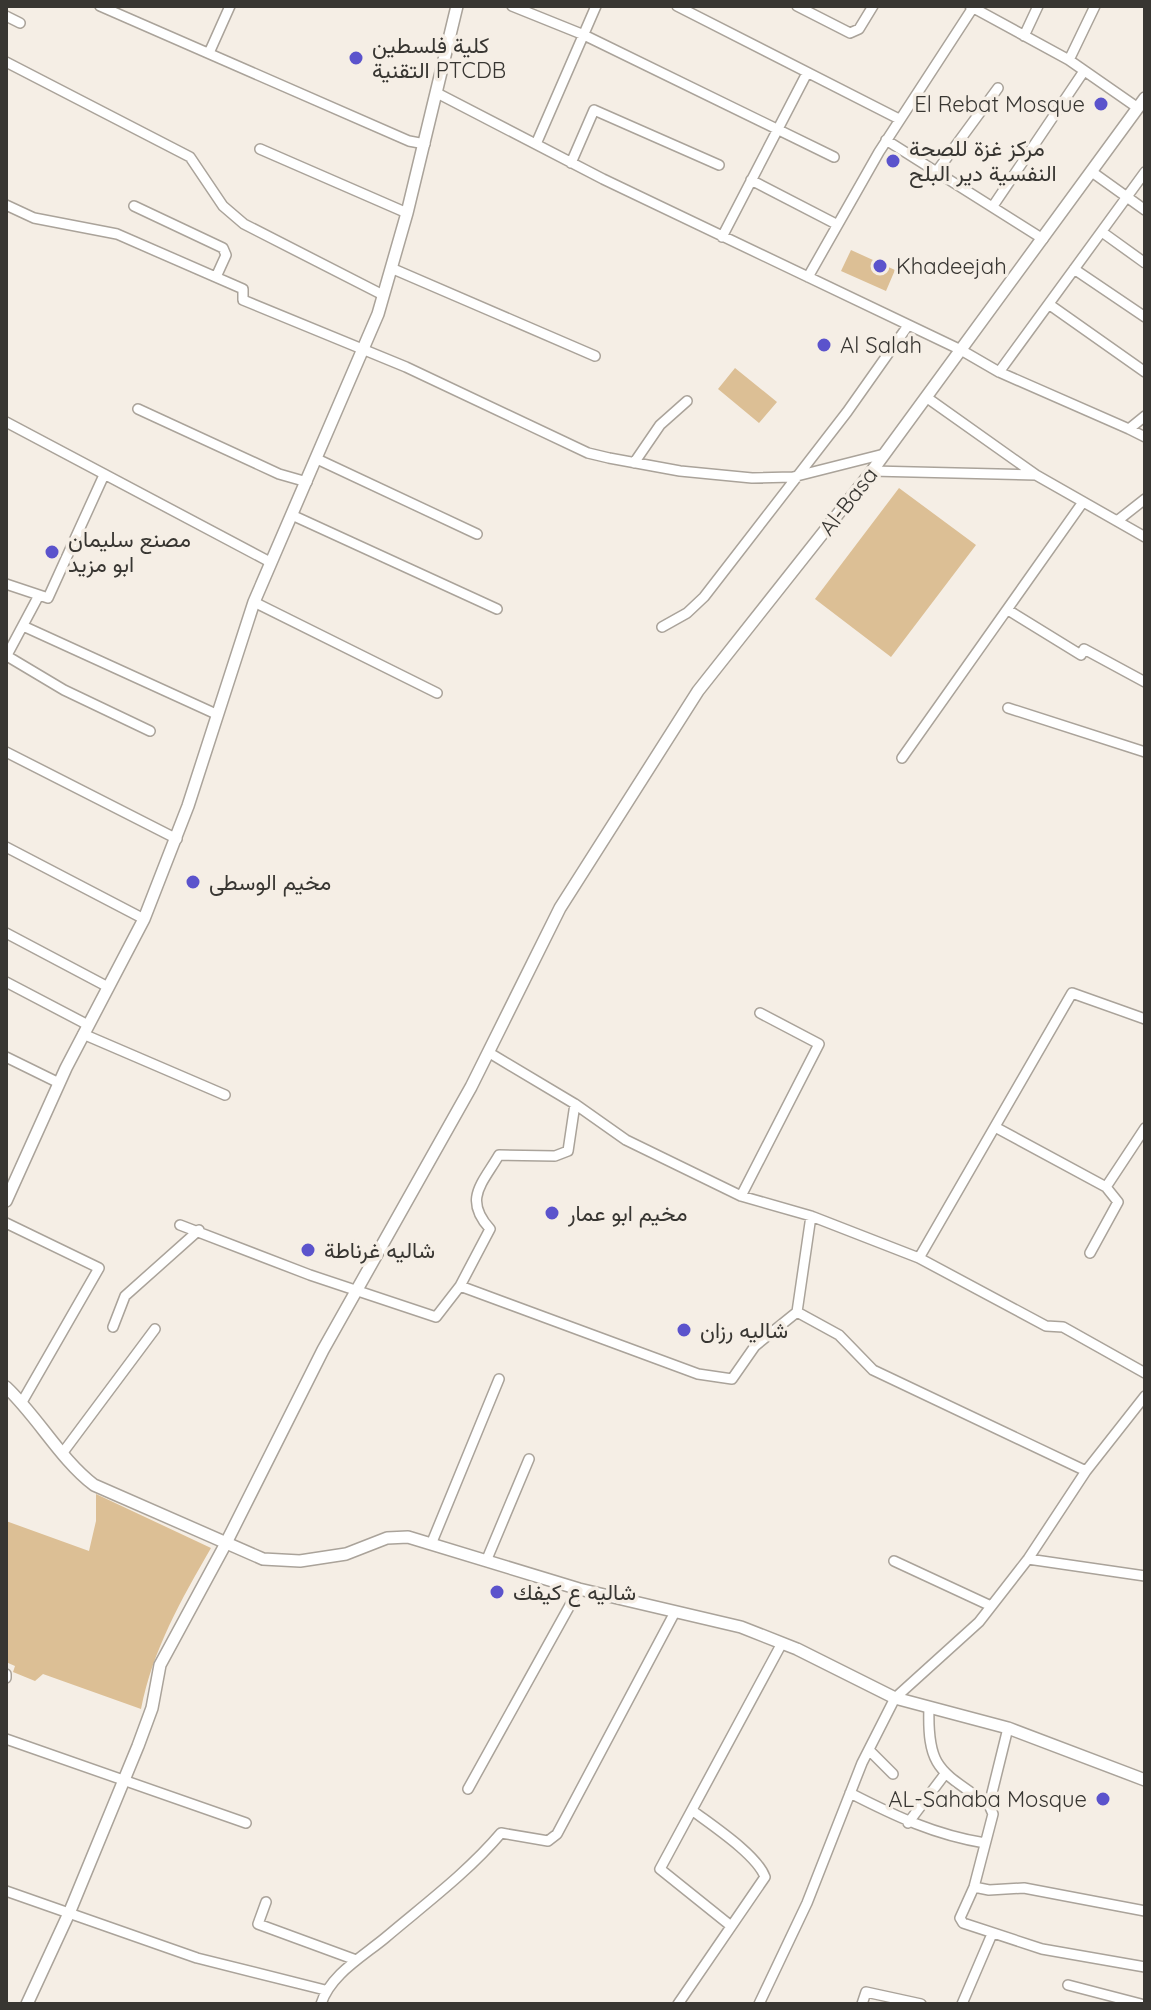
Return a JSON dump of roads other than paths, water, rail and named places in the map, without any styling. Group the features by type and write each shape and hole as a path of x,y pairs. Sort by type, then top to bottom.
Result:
{"street":[{"path":"100,6 409,141 425,144"},
{"path":"209,53 230,6"},
{"path":"6,1201 59,1083 144,919 177,839 254,602 294,516 363,351 407,213 457,6"},
{"path":"512,6 584,35 834,157"},
{"path":"536,144 596,6"},
{"path":"679,6 899,119"},
{"path":"797,6 850,33 859,29 873,6"},
{"path":"1024,36 1038,6"},
{"path":"1069,60 1095,6"},
{"path":"808,277 886,140 899,119 906,114 973,7 1142,103"},
{"path":"6,16 20,23"},
{"path":"6,62 190,157 223,206 244,224 383,295"},
{"path":"993,206 1064,106 1084,71"},
{"path":"722,237 807,73"},
{"path":"937,171 998,88"},
{"path":"437,93 571,163 907,327 961,350 999,372 1145,437"},
{"name":"Al-Basa","path":"27,2004 125,1780 152,1708 160,1665 225,1545 296,1402 488,1052 560,908 698,691 872,471 1142,103"},
{"path":"571,163 594,110 719,165"},
{"path":"886,140 1043,239"},
{"path":"260,149 407,213"},
{"path":"1092,172 1145,210"},
{"path":"999,372 1145,172"},
{"path":"751,180 836,224"},
{"path":"6,205 34,218 117,234 243,289 243,300 588,453 634,463 752,478 793,477 884,454"},
{"path":"134,206 223,248 226,255 216,277"},
{"path":"1102,232 1145,263"},
{"path":"391,268 595,356"},
{"path":"1074,269 1145,317"},
{"path":"1050,305 1145,372"},
{"path":"662,627 687,613 704,597 793,477 847,412 907,327"},
{"path":"926,397 1036,475 1145,537"},
{"path":"634,463 660,425 687,401"},
{"path":"138,409 279,474 307,482"},
{"path":"1129,429 1145,416"},
{"path":"6,422 270,562"},
{"path":"317,459 477,534"},
{"path":"872,471 1036,475"},
{"path":"6,584 48,598 104,475"},
{"path":"1117,521 1145,499"},
{"path":"902,758 1083,502"},
{"path":"294,516 497,609"},
{"path":"38,597 6,657 64,690 150,731"},
{"path":"254,602 437,693"},
{"path":"1008,610 1081,655 1084,649 1145,682"},
{"path":"23,626 216,714"},
{"path":"1008,708 1145,752"},
{"path":"6,752 177,839"},
{"path":"6,847 144,919"},
{"path":"6,933 108,987"},
{"path":"6,982 86,1030 225,1095"},
{"path":"919,1258 1072,993 1145,1019"},
{"path":"741,1196 819,1044 760,1013"},
{"path":"488,1052 575,1104 626,1140 741,1196 811,1216 919,1258 1046,1326 1063,1327 1145,1373"},
{"path":"6,1057 59,1083"},
{"path":"180,1225 436,1317 460,1286 490,1229 477,1215 475,1195 499,1155 555,1156 568,1151 575,1104"},
{"path":"995,1127 1106,1187 1118,1202 1090,1253"},
{"path":"1106,1187 1145,1128"},
{"path":"460,1286 606,1337 698,1374 732,1379 755,1346 797,1312 811,1216"},
{"path":"6,1223 99,1268 22,1402"},
{"path":"113,1327 125,1296 199,1230"},
{"path":"797,1312 839,1335 873,1370 1086,1471"},
{"path":"64,1451 155,1329"},
{"path":"432,1542 499,1379"},
{"path":"6,1387 83,1476 101,1489 263,1559 300,1561 346,1554 387,1538 432,1542 579,1589 741,1627 782,1643 895,1698 1008,1728 1145,1780"},
{"path":"759,2004 807,1903 850,1793 895,1698 979,1622 1028,1559 1086,1471 1145,1396"},
{"path":"487,1559 529,1459"},
{"path":"1028,1559 1145,1576"},
{"path":"894,1561 991,1606"},
{"path":"468,1789 579,1589"},
{"path":"321,2004 325,1990 356,1960 469,1868 501,1833 548,1841 557,1834 675,1612"},
{"path":"731,1926 660,1869 782,1643"},
{"path":"929,1708 927,1745 937,1768 989,1805 993,1814 974,1887 960,1918 963,1923 1042,1949 1145,1967"},
{"path":"989,1805 1008,1728"},
{"path":"6,1739 246,1823"},
{"path":"869,1750 893,1774"},
{"path":"908,1823 945,1774"},
{"path":"850,1793 908,1823 945,1836 985,1843"},
{"path":"678,2004 765,1877 744,1852 693,1811"},
{"path":"974,1887 989,1890 1024,1888 1145,1911"},
{"path":"6,1891 197,1958 325,1990"},
{"path":"266,1902 258,1924 356,1960"},
{"path":"962,2004 992,1934"},
{"path":"1068,1985 1141,2004"},
{"path":"862,2004 866,1992 921,2004"}],"place":[{"name":"كلية فلسطين التقنية PTCDB","path":"356,58"},
{"name":"El Rebat Mosque","path":"1101,104"},
{"name":"مركز غزة للصحة النفسية دير البلح","path":"893,161"},
{"name":"Khadeejah","path":"880,266"},
{"name":"Al Salah","path":"824,345"},
{"name":"مصنع سليمان ابو مزيد","path":"52,552"},
{"name":"مخيم الوسطى","path":"193,882"},
{"name":"مخيم ابو عمار","path":"552,1213"},
{"name":"شاليه غرناطة","path":"308,1250"},
{"name":"شاليه رزان","path":"684,1330"},
{"name":"شاليه ع كيفك","path":"497,1592"},
{"name":"AL-Sahaba Mosque","path":"1103,1799"}]}
